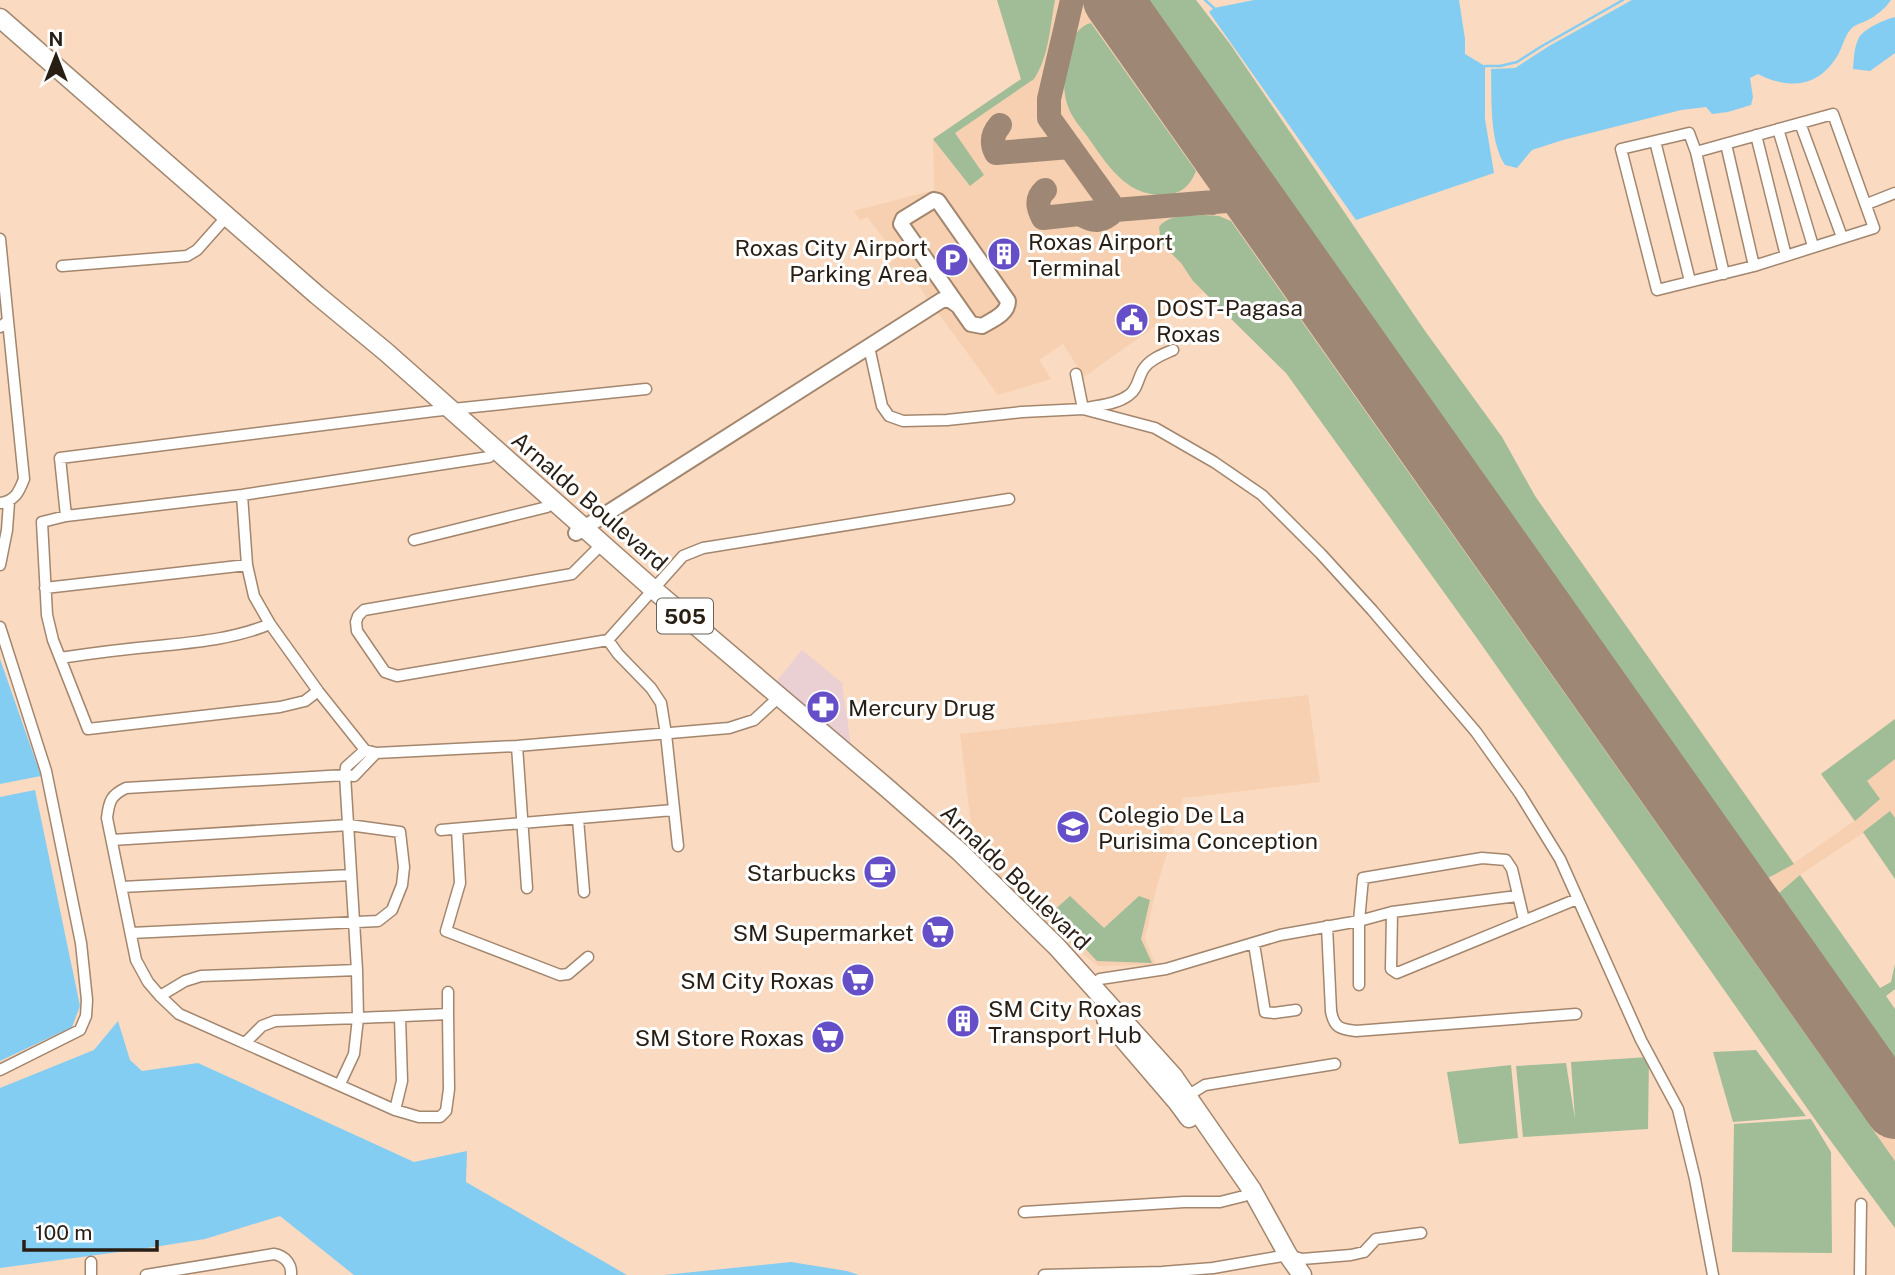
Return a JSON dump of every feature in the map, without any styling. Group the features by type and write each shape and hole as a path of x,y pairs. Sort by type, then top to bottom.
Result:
{"highway":[{"name":"Arnaldo Boulevard","path":"0,18 51,70"},
{"name":"Arnaldo Boulevard","path":"0,31 51,70 184,184 956,856 1027,931 1081,979 1183,1099 1248,1193 1284,1256 1291,1275"},
{"name":"Arnaldo Boulevard","path":"184,184 221,223 249,242"},
{"name":"Arnaldo Boulevard","path":"442,410 489,457 512,471 547,507 580,530 596,550 650,592"},
{"name":"Arnaldo Boulevard","path":"1284,1256 1302,1275"}],"street":[{"path":"1696,152 1833,114 1874,228 1754,266 1724,274 1690,281 1657,290 1621,149 1689,133 1696,152 1724,274"},
{"path":"1800,123 1842,237"},
{"path":"1778,129 1813,246"},
{"path":"1756,135 1786,256"},
{"path":"1655,141 1690,281"},
{"path":"1726,144 1754,266"},
{"path":"1867,204 1895,193"},
{"path":"934,200 938,201 994,281 1008,306 982,326 976,326 971,324 957,304 943,293 901,224 903,219 934,200"},
{"path":"62,266 187,256 197,250 221,223"},
{"path":"0,239 4,324 24,478 18,494 4,503 6,530 0,565"},
{"path":"580,530 869,346 943,293"},
{"path":"869,346 882,406 889,416 903,421 1083,409 1110,404 1130,394 1139,382 1144,368 1153,359 1173,350"},
{"path":"1076,374 1083,409"},
{"path":"66,516 60,458 442,410 646,389"},
{"path":"1083,409 1155,428 1214,462 1262,495 1372,610 1476,732 1520,793 1560,859 1641,1040 1678,1109 1695,1179 1713,1275"},
{"path":"318,691 305,701 280,707 88,729 53,640 47,615 42,522 66,516 242,495 489,457"},
{"path":"242,495 247,565 254,596 270,624 318,691 365,750 376,754 517,746 730,729 754,720 776,700"},
{"path":"596,550 572,574 364,610 356,622 357,631 385,672 397,676 608,640 684,555 702,548 1009,499"},
{"path":"414,540 547,507"},
{"path":"45,588 247,565"},
{"path":"60,658 225,639 270,624"},
{"path":"0,627 46,771 81,943 87,1000 86,1016 80,1030 0,1070"},
{"path":"608,640 651,688 661,704 678,846"},
{"path":"517,746 527,888"},
{"path":"340,1084 354,1054 358,1018 345,775 346,767 365,750"},
{"path":"376,754 354,776 126,788 115,793 108,805 107,818 136,960 148,982 179,1014 396,1110 419,1117 440,1117 446,1111 449,1089 447,992"},
{"path":"441,830 673,810"},
{"path":"578,819 583,892"},
{"path":"112,840 349,825 400,832 404,867 402,885 392,910 378,921 131,933"},
{"path":"457,828 460,883 446,931 560,975 568,974 588,957"},
{"path":"1359,985 1359,920 1363,878 1482,858 1506,860 1512,869 1524,920"},
{"path":"122,887 351,875"},
{"path":"1081,979 1100,979 1166,968 1280,935 1392,912 1517,896"},
{"path":"1392,912 1391,969 1397,973 1577,899"},
{"path":"1327,926 1331,1012 1333,1022 1342,1030 1576,1014"},
{"path":"1254,944 1265,1012 1296,1010"},
{"path":"160,996 185,981 201,976 357,970"},
{"path":"245,1043 262,1026 275,1021 448,1014"},
{"path":"396,1110 402,1080 400,1017"},
{"path":"1183,1099 1205,1085 1335,1064"},
{"path":"1024,1212 1220,1202 1248,1193"},
{"path":"1860,1275 1861,1204"},
{"path":"1044,1275 1162,1272 1213,1268 1284,1256 1301,1259 1351,1255 1364,1252 1376,1239 1421,1233"},
{"path":"146,1275 274,1254 287,1261 291,1275"},
{"path":"91,1262 91,1275"}],"shaded area":[{"path":"997,0 1196,0 1230,44 1425,331 1502,437 1535,496 1794,863 1854,821 1821,774 1895,719 1895,879 1863,833 1800,875 1880,988 1891,982 1895,964 1895,989 1886,996 1895,1009 1895,1228 1819,1125 1479,641 1286,373 1203,292 1084,377 1063,344 1039,360 1051,379 998,395 909,273 896,281 884,267 898,257 867,217 860,220 854,211 934,190 933,139 1021,80"},
{"path":"802,650 842,683 851,746 776,682"},
{"name":"Colegio De La Purisima Conception","path":"1308,695 1320,782 1183,798 1155,893 1145,939 1156,965 1098,966 1052,929 975,856 960,734"}],"green space":[{"path":"997,0 1055,0 1046,51 1034,79 955,133 984,175 970,186 933,139 1021,79"},
{"path":"1148,0 1196,0 1230,44 1425,331 1502,437 1535,496 1794,864 1768,878"},
{"path":"1091,23 1196,171 1191,181 1180,191 1164,195 1150,194 1128,184 1110,167 1071,113 1064,87 1067,58 1076,34"},
{"path":"1179,216 1219,216 1231,221 1895,1161 1895,1228 1819,1125 1479,641 1286,373 1193,281 1181,263 1161,243 1159,227 1163,223"},
{"path":"1895,719 1895,759 1867,781 1880,799 1855,821 1821,774"},
{"path":"1890,811 1895,818 1895,879 1863,832"},
{"path":"1800,875 1880,988 1891,982 1895,964 1895,989 1886,996 1895,1009 1895,1058 1779,893"},
{"path":"1070,896 1104,928 1139,896 1150,900 1141,939 1152,963 1097,961 1051,913"},
{"path":"1756,1050 1806,1116 1733,1122 1713,1052"},
{"path":"1649,1057 1648,1129 1523,1137 1516,1066 1566,1063 1575,1119 1571,1062"},
{"path":"1511,1065 1518,1138 1459,1144 1447,1072"},
{"path":"1811,1119 1831,1152 1832,1253 1732,1252 1734,1124"}],"water":[{"path":"1254,0 1459,0 1465,54 1485,66 1485,119 1494,173 1356,220 1209,12 1214,8"},
{"path":"1632,0 1891,0 1877,15 1852,28 1828,68 1811,80 1801,83 1780,82 1758,74 1750,78 1753,97 1751,105 1712,114 1706,107 1681,110 1563,140 1532,150 1517,168 1505,165 1494,132 1491,69 1515,68"},
{"path":"1895,17 1895,53 1870,71 1853,69 1855,47 1860,36 1876,24"},
{"path":"0,659 41,776 0,784"},
{"path":"35,790 80,1006 72,1027 0,1061 0,797"},
{"path":"118,1021 130,1060 142,1071 198,1063 414,1162 467,1151 466,1182 627,1275 354,1275 280,1216 205,1239 0,1268 0,1088 94,1050"},
{"path":"791,1262 859,1275 664,1275"}],"waterway":[{"path":"1205,0 1214,8"},
{"path":"1485,66 1517,62 1623,0"}],"taxiway":[{"path":"1072,0 1049,99 1049,118 1115,210 1098,220 1080,214"},
{"path":"1000,125 993,139 996,153 1070,147"},
{"path":"1212,203 1226,192 1230,177 1229,164"},
{"path":"1045,190 1038,204 1043,218 1239,200 1253,203 1263,213"}],"runway":[{"path":"1113,0 1895,1109"}],"place":[{"name":"Roxas Airport Terminal","path":"1004,254"},
{"name":"Roxas City Airport Parking Area","path":"952,260"},
{"name":"DOST-Pagasa Roxas","path":"1132,320"},
{"name":"Mercury Drug","path":"823,707"},
{"name":"Colegio De La Purisima Conception","path":"1073,827"},
{"name":"Starbucks","path":"880,872"},
{"name":"SM Supermarket","path":"938,932"},
{"name":"SM City Roxas","path":"858,980"},
{"name":"SM City Roxas Transport Hub","path":"963,1021"},
{"name":"SM Store Roxas","path":"828,1037"}]}
